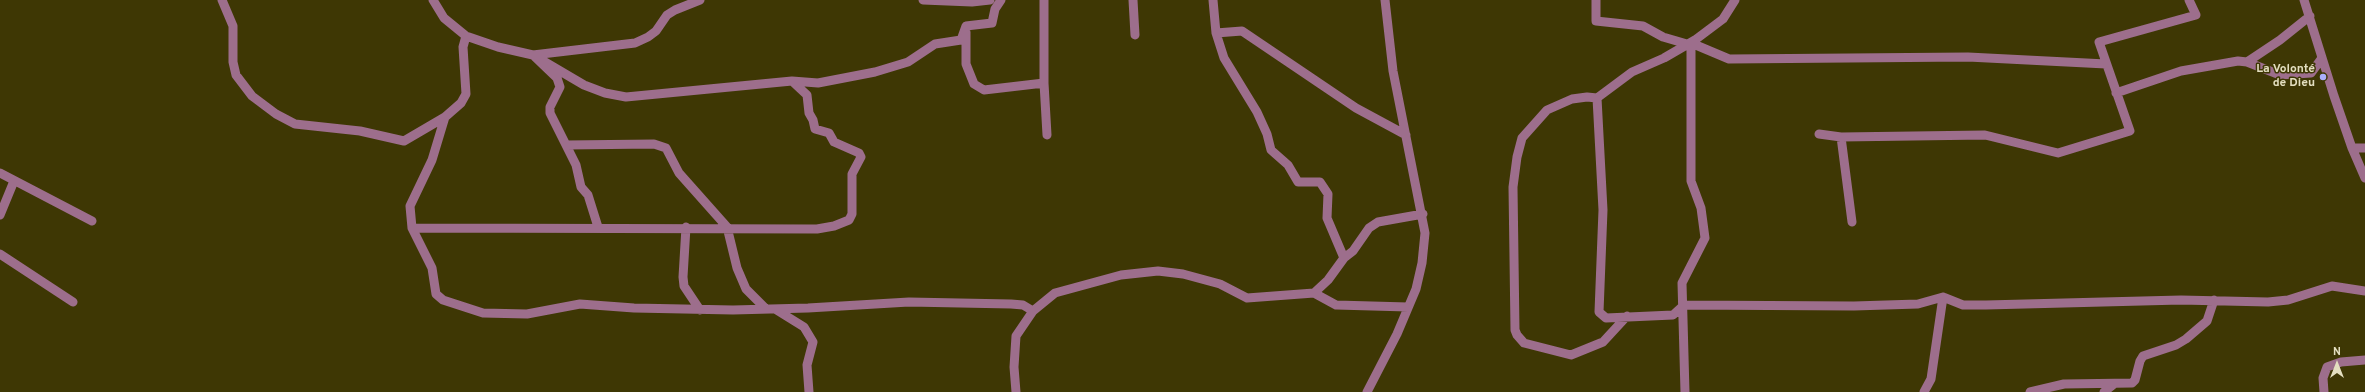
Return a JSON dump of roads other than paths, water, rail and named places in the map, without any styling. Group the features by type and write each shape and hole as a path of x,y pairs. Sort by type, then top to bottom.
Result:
{"street":[{"path":"222,0 233,26 233,62 236,75 252,96 276,114 296,124 360,131 404,141 445,117 461,103 466,94 463,47 466,36"},
{"path":"433,0 444,18 466,36 498,47 533,55 584,85 605,93 626,96 792,81 818,84 848,79 908,62 935,44 961,40 966,26"},
{"path":"533,55 635,43 648,37 656,31 667,15 675,10 700,0"},
{"path":"923,0 972,2 990,0"},
{"path":"966,26 992,23 995,9 1001,0"},
{"path":"1044,0 1044,83 1047,134"},
{"path":"1133,0 1135,35"},
{"path":"1213,0 1216,33 1224,58 1257,112 1267,134 1272,150 1288,165 1298,182 1320,182 1328,194 1327,218 1344,258"},
{"path":"1367,392 1408,307 1422,263 1425,233 1423,214 1389,46 1385,0"},
{"path":"1596,0 1596,21 1643,26 1663,37 1687,44"},
{"path":"1627,316 1603,342 1571,355 1524,343 1516,330 1513,187 1516,157 1522,138 1546,110 1572,99 1588,97 1597,98 1632,72 1664,58 1687,44 1723,19 1735,0"},
{"path":"1819,134 1841,137 1985,135 2058,152 2130,131 2098,42 2196,15 2189,0"},
{"path":"2304,0 2352,148 2365,178"},
{"path":"2247,62 2280,40 2310,16"},
{"path":"966,26 966,64 974,84 984,90 1044,83"},
{"path":"1216,33 1242,31 1356,108 1406,135"},
{"path":"1685,392 1684,304 1682,283 1705,238 1701,208 1691,181 1691,43 1730,59 1968,57 2106,64"},
{"path":"533,55 557,78 560,87 550,107 550,113 576,165 582,187 588,194 598,227"},
{"path":"2116,93 2181,72 2228,62 2247,62 2273,74 2286,76 2311,73 2322,58"},
{"path":"412,228 727,227 817,229 849,220 852,214 852,174 861,160 859,153 834,142 829,133 815,129 814,120 809,113 807,95 792,81"},
{"path":"1597,98 1603,210 1599,312 1606,318 1673,315 1684,304 1854,306 1918,304 1943,297 1963,305 2214,300 2282,301 2332,286 2365,291"},
{"path":"445,117 432,160 410,206 412,228 432,268 436,294 443,300 483,313 527,314 580,304 700,310 770,309 908,302 1011,304 1023,305 1033,311"},
{"path":"1841,137 1852,222"},
{"path":"566,145 660,144 666,148 679,172 727,227 737,268 746,289 770,309 804,327 813,342 807,365 810,392"},
{"path":"2352,148 2365,148"},
{"path":"0,173 92,221"},
{"path":"0,215 14,181"},
{"path":"1314,293 1328,280 1344,258 1353,251 1369,228 1378,222 1423,214"},
{"path":"686,227 683,277 684,286 700,310"},
{"path":"0,254 73,302"},
{"path":"1016,392 1014,367 1016,336 1033,311 1055,293 1121,275 1158,271 1183,274 1220,284 1246,298 1314,293 1336,305 1408,307"},
{"path":"1924,392 1931,381 1943,297"},
{"path":"2037,391 2064,384 2114,384 2134,382 2143,356 2176,346 2205,324 2214,300"},
{"path":"2324,392 2323,378 2327,367 2341,362 2365,360"},
{"path":"2104,392 2114,384"}],"place":[{"name":"La Volonté de Dieu","path":"2323,77"}]}
